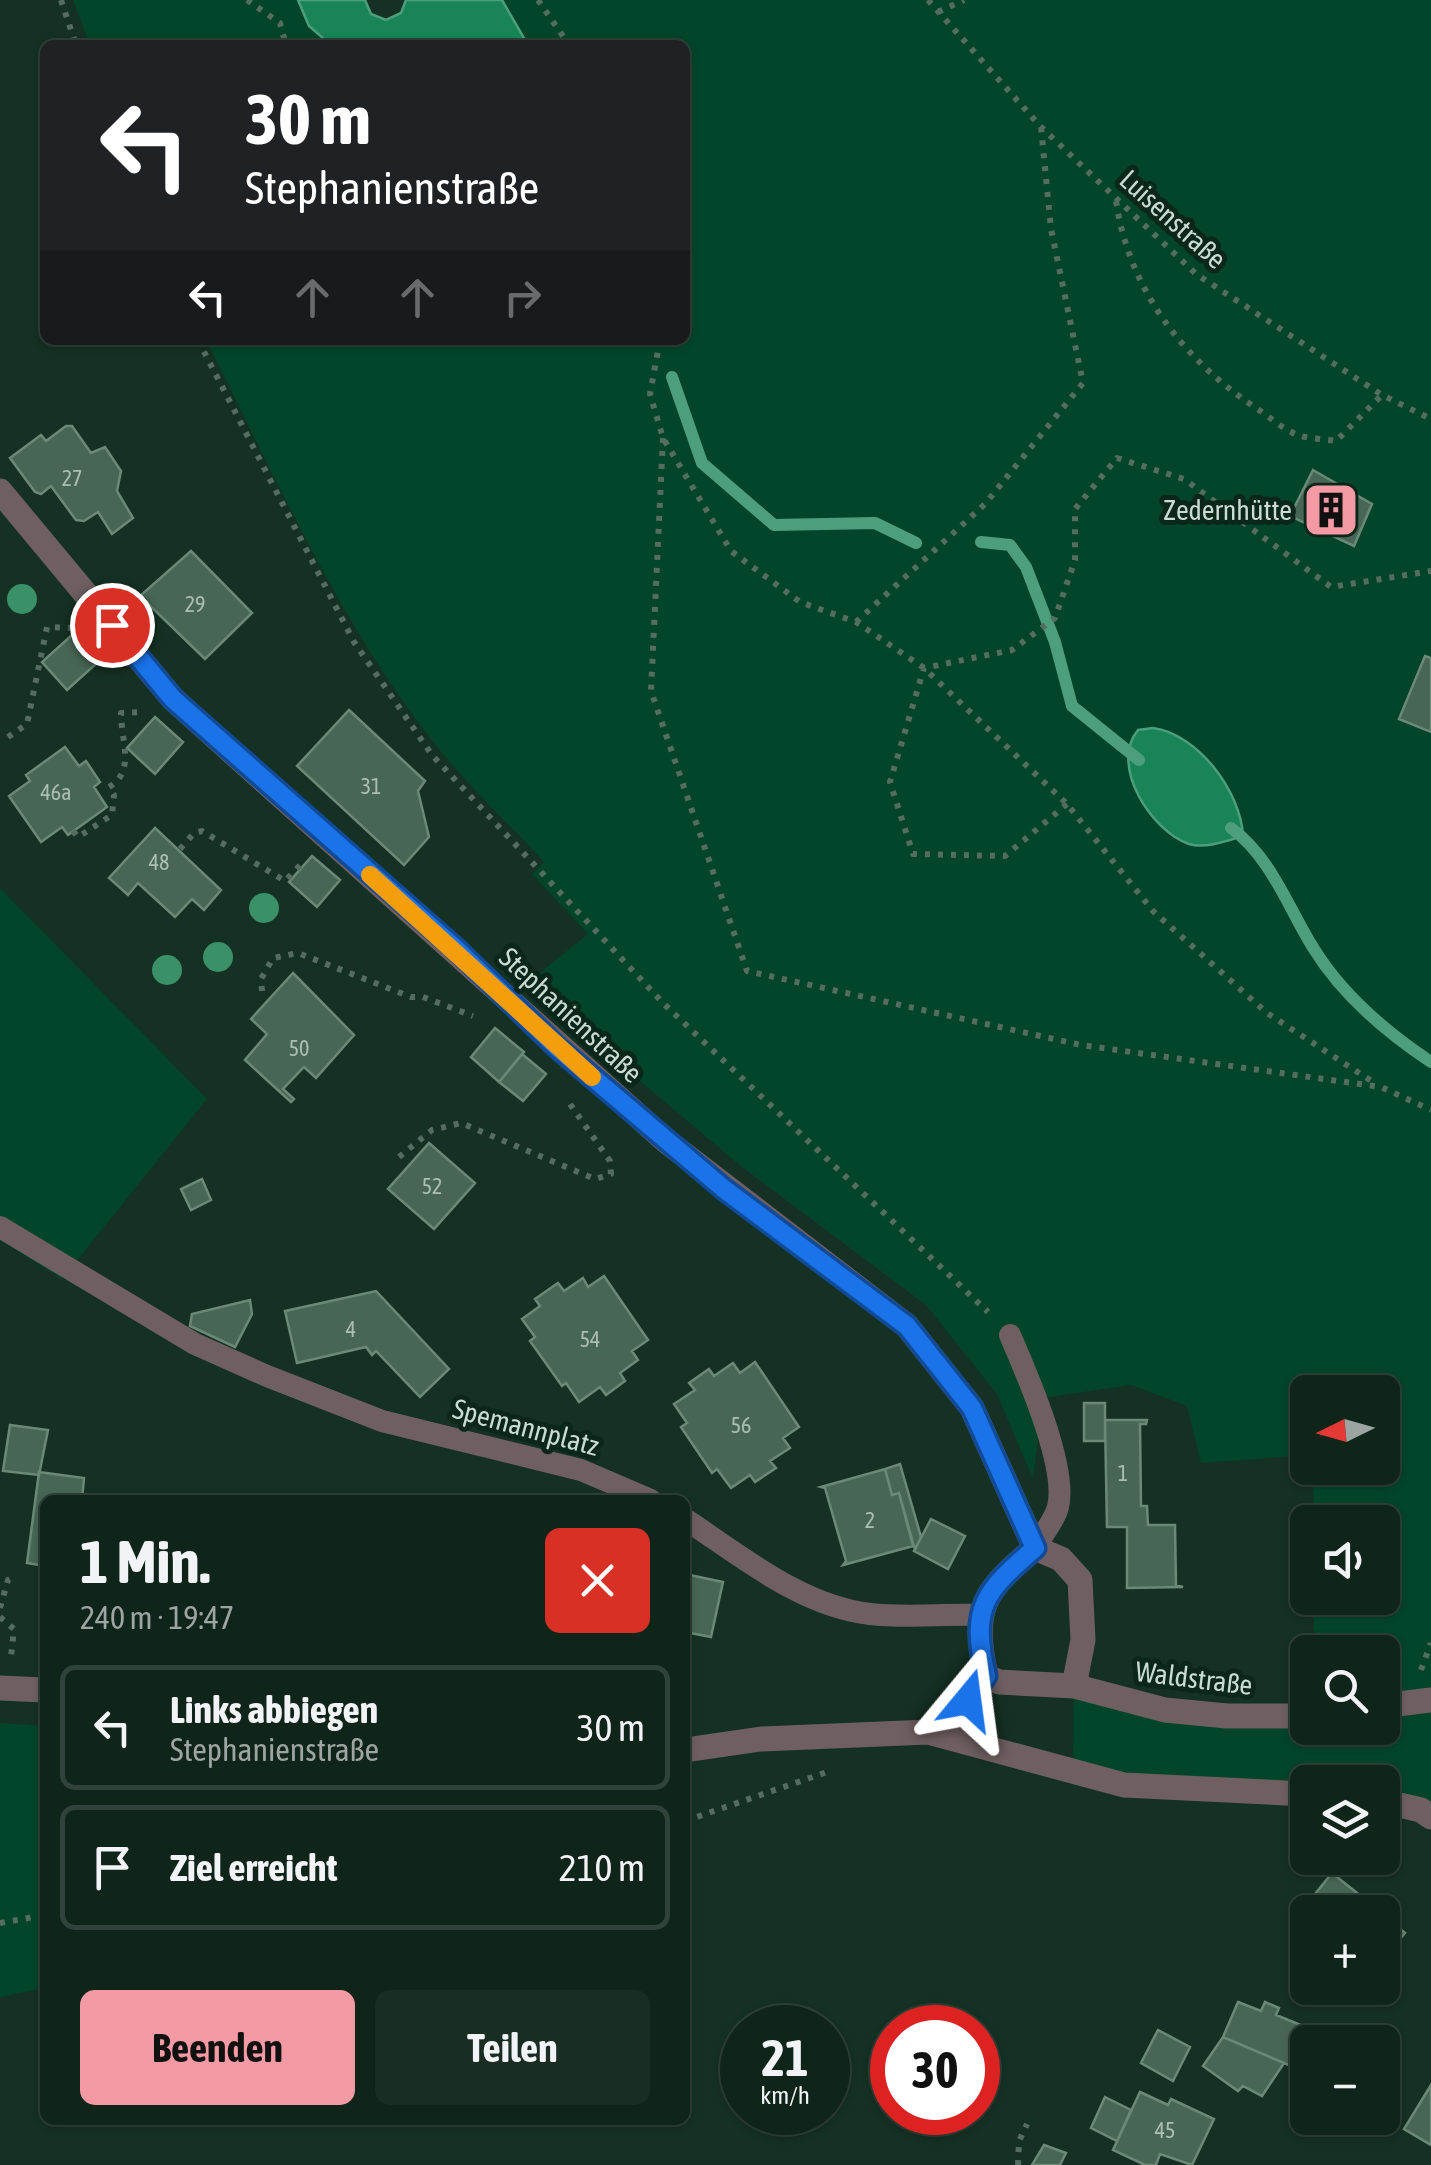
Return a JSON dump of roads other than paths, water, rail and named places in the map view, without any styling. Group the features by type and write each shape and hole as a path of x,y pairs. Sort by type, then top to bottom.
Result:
{"street":[{"name":"Stephanienstraße","path":"0,490 173,699 665,1140 907,1326 972,1408 1035,1548"},
{"path":"928,1732 968,1700 986,1676 978,1615 995,1582 1035,1548 1061,1559 1080,1580 1083,1640 1074,1686 999,1682 986,1676"},
{"path":"5,1680 40,1689"},
{"name":"Waldstraße","path":"1074,1686 1165,1710 1290,1716"},
{"path":"1400,1704 1431,1700"},
{"path":"690,1749 761,1739 928,1732 1124,1785 1290,1793"},
{"path":"1400,1805 1431,1817"}],"lane":[{"name":"Spemannplatz","path":"0,1227 195,1344 382,1421 581,1470 639,1495"},
{"path":"1010,1335 1036,1394 1055,1474 1058,1506 1035,1548"},
{"path":"690,1523 765,1572 824,1602 867,1614 978,1615"}],"waterway":[{"path":"672,377 702,463 774,525 875,523 916,543"},
{"path":"981,542 1010,545 1026,567 1055,642 1072,706 1139,760"},
{"path":"1231,828 1258,854 1338,982 1382,1025 1431,1062"}],"place":[{"name":"Zedernhütte","path":"1331,510"}]}
